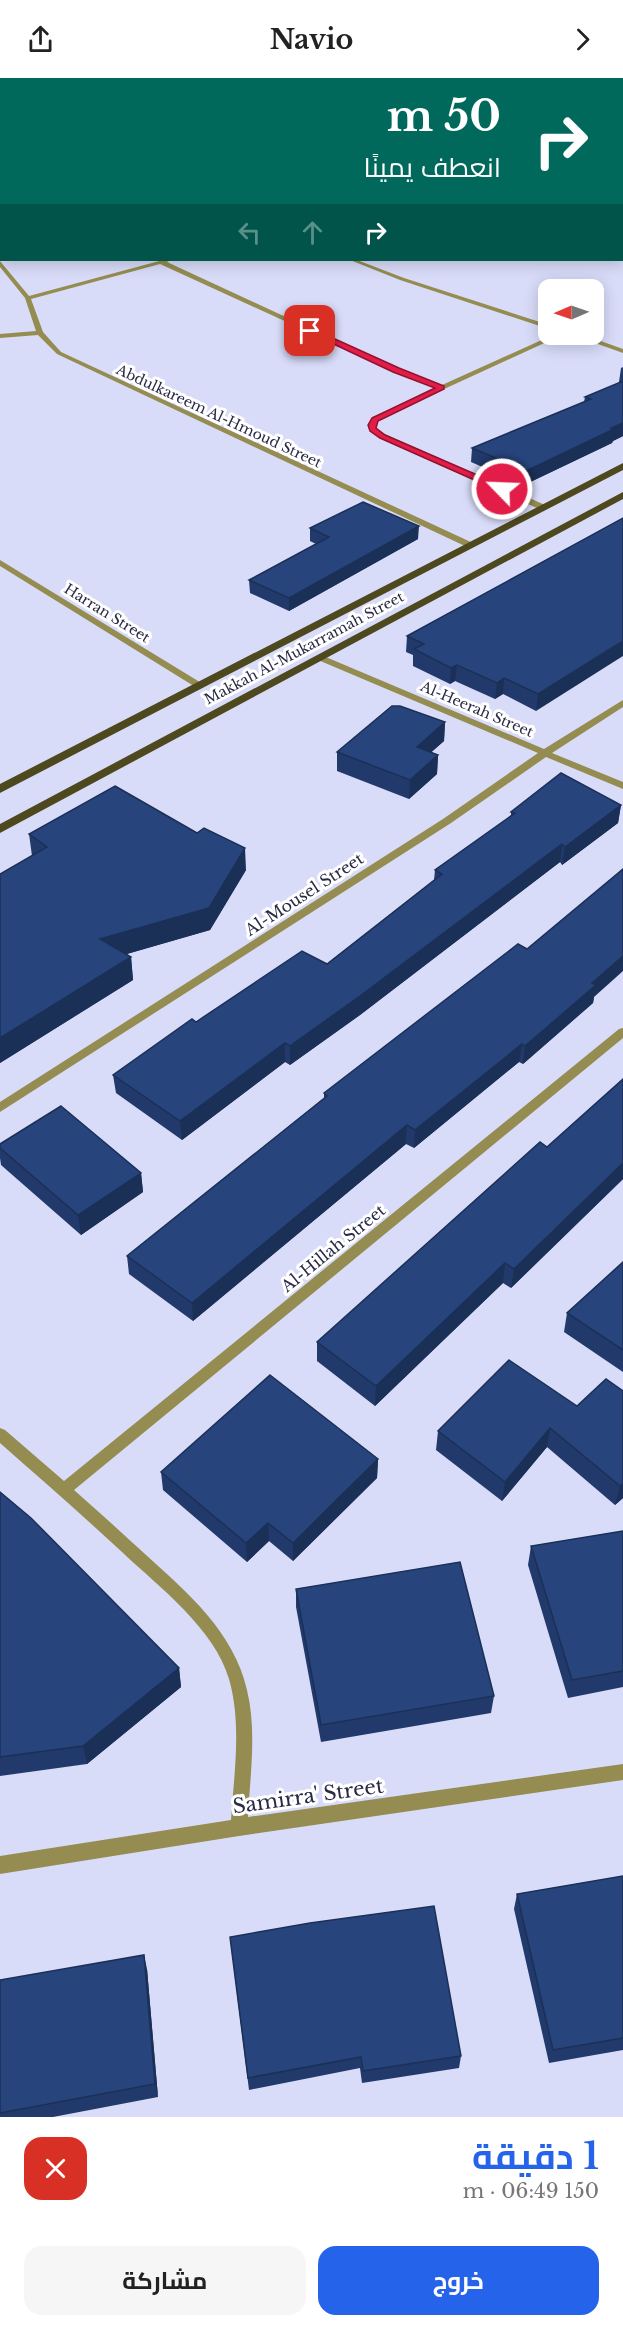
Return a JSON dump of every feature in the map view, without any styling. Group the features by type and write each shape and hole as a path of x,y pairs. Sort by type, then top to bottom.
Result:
{"main road":[{"path":"126,78 131,78"},
{"name":"Makkah Al-Mukarramah Street","path":"0,789 623,466"},
{"name":"Makkah Al-Mukarramah Street","path":"0,830 226,706 321,658 623,495"}],"street":[{"path":"0,78 18,78"},
{"path":"28,298 164,261 385,365 441,388"},
{"path":"356,261 538,323"},
{"name":"Abdulkareem Al-Hmoud Street","path":"0,263 28,298 40,333 59,353 99,374 470,545"},
{"path":"0,336 40,333"},
{"path":"538,344 375,419 372,425 373,429 382,436 542,507"},
{"path":"604,345 623,351"},
{"name":"Harran Street","path":"0,562 200,686"},
{"name":"Al-Heerah Street","path":"321,658 623,786"},
{"name":"Al-Mousel Street","path":"0,1108 447,821 545,753 623,703"},
{"name":"Al-Hillah Street","path":"64,1489 623,1032"},
{"path":"0,1434 64,1489 201,1615 223,1648 236,1679 241,1711 243,1748 239,1827"},
{"name":"Samirra' Street","path":"0,1865 239,1827 623,1772"}],"building":[{"path":"623,381 623,423 526,471 472,448 591,399 585,397"},
{"path":"363,502 419,526 289,598 249,580 329,537 310,528"},
{"path":"623,518 623,641 538,694 504,678 497,683 457,665 451,668 414,649 424,644 407,636"},
{"path":"392,706 400,706 445,722 417,747 438,755 410,780 337,752"},
{"path":"561,773 621,805 565,847 562,844 360,996 290,1046 285,1043 180,1121 113,1075 192,1019 196,1022 302,951 327,964 442,874 435,870 515,813 511,812"},
{"path":"115,786 197,833 204,828 245,848 209,908 100,939 131,957 0,1038 0,874 47,847 29,834"},
{"path":"623,869 623,956 592,983 596,985 525,1046 522,1044 415,1130 407,1125 192,1303 127,1256 327,1096 324,1093 518,944 527,949"},
{"path":"623,1079 623,1163 514,1269 505,1263 376,1386 317,1342 540,1142 547,1147"},
{"path":"61,1106 141,1173 78,1215 0,1148 0,1144"},
{"path":"623,1262 623,1350 567,1313"},
{"path":"509,1360 577,1406 606,1379 623,1391 623,1483 620,1486 550,1428 505,1482 438,1431"},
{"path":"270,1375 378,1459 293,1543 268,1523 246,1543 161,1472"},
{"path":"0,1492 31,1518 179,1668 83,1746 0,1757"},
{"path":"623,1531 623,1671 572,1680 531,1546"},
{"path":"460,1562 494,1696 321,1725 296,1589"},
{"path":"623,1876 623,2038 553,2050 517,1894"},
{"path":"434,1906 461,2056 363,2071 361,2057 248,2078 230,1937 310,1923"},
{"path":"144,1955 155,2084 0,2113 0,1980"}],"route":[{"path":"310,331 441,388 375,419 373,429 382,436 502,489"}]}
